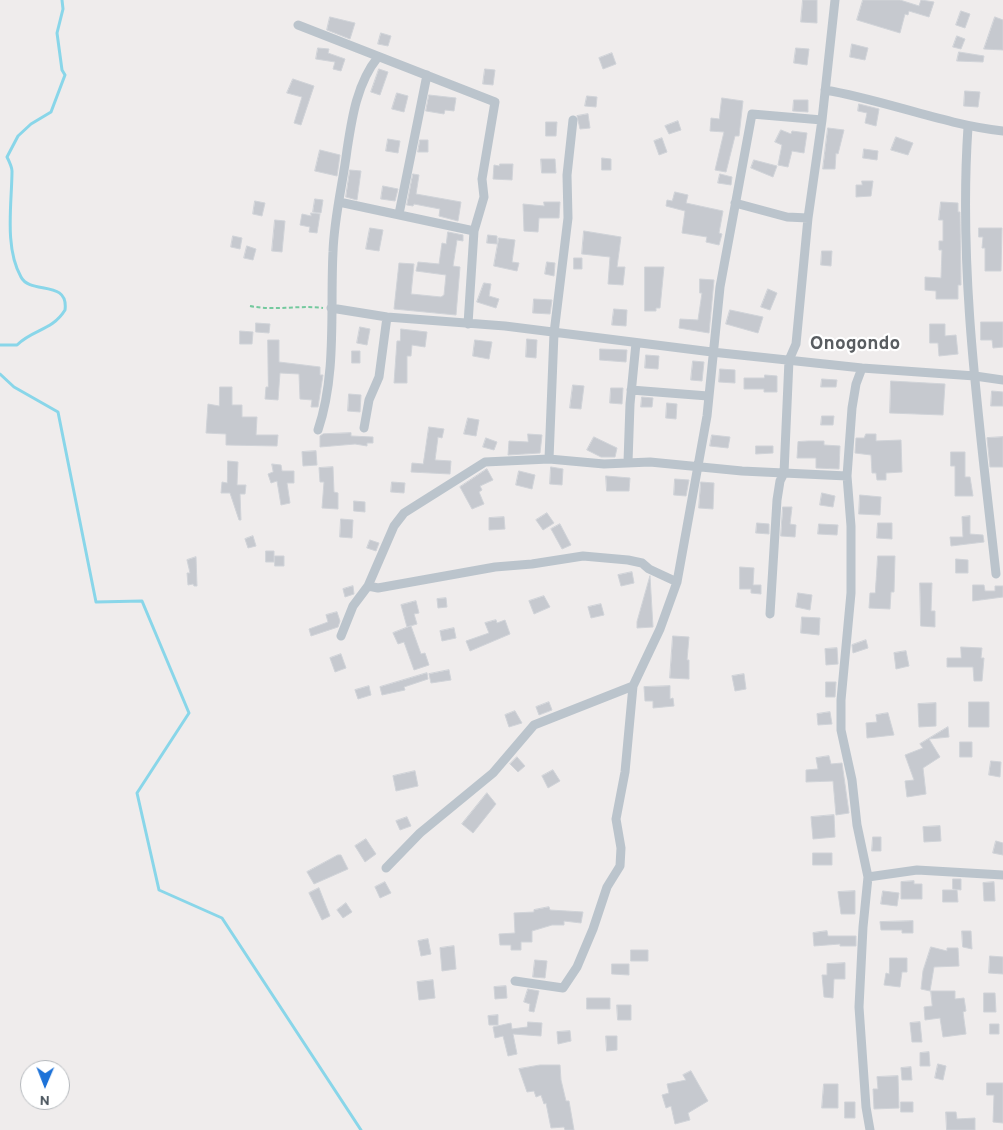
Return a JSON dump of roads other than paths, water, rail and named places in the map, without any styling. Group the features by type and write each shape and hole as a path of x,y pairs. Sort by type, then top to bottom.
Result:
{"street":[{"path":"770,614 777,500 780,481 784,473 789,360 796,344 808,218 822,120 835,0"},
{"path":"298,25 495,102 482,179 484,197 474,231 468,324"},
{"path":"318,430 324,414 329,372 333,253 350,125 366,72 378,57"},
{"path":"399,214 427,75"},
{"path":"825,90 897,105 968,127 1003,131"},
{"path":"515,981 563,988 577,967 593,930 606,887 616,876 620,866 621,848 616,819 625,772 633,686 660,630 677,582 698,466 720,287 752,114 822,120"},
{"path":"549,459 554,334 568,218 567,175 573,120"},
{"path":"968,127 964,190 975,376 996,574"},
{"path":"339,202 474,231"},
{"path":"735,203 787,217 808,218"},
{"path":"331,308 387,317 468,324 712,352 862,368 975,376 1003,380"},
{"path":"364,428 369,400 379,377 387,317"},
{"path":"628,462 631,390 636,343"},
{"path":"862,368 856,384 852,408 848,476 851,526 851,593 841,700 841,730 852,780 857,825 868,877 862,927 859,1007 866,1107 870,1130"},
{"path":"631,390 708,396"},
{"path":"341,636 353,606 368,586 394,526 404,513 485,462 549,459 604,464 628,462 698,466 742,471 848,476"},
{"path":"368,586 378,588 486,568 532,564 583,556 642,563 649,570 677,582"},
{"path":"386,868 420,833 493,772 534,725 633,686"},
{"path":"868,877 917,870 1003,875"}],"waterway":[{"path":"0,345 17,345 54,322 65,310 65,300 61,294 26,282 21,277 16,265 12,252 10,224 12,171 7,157 18,136 31,124 51,112 65,75 62,70 57,33 63,9 62,0"},
{"path":"0,374 14,387 58,412 96,602 142,601 189,713 137,793 159,890 222,918 361,1130"}],"district":[{"name":"Onogondo","path":"855,345"}]}
